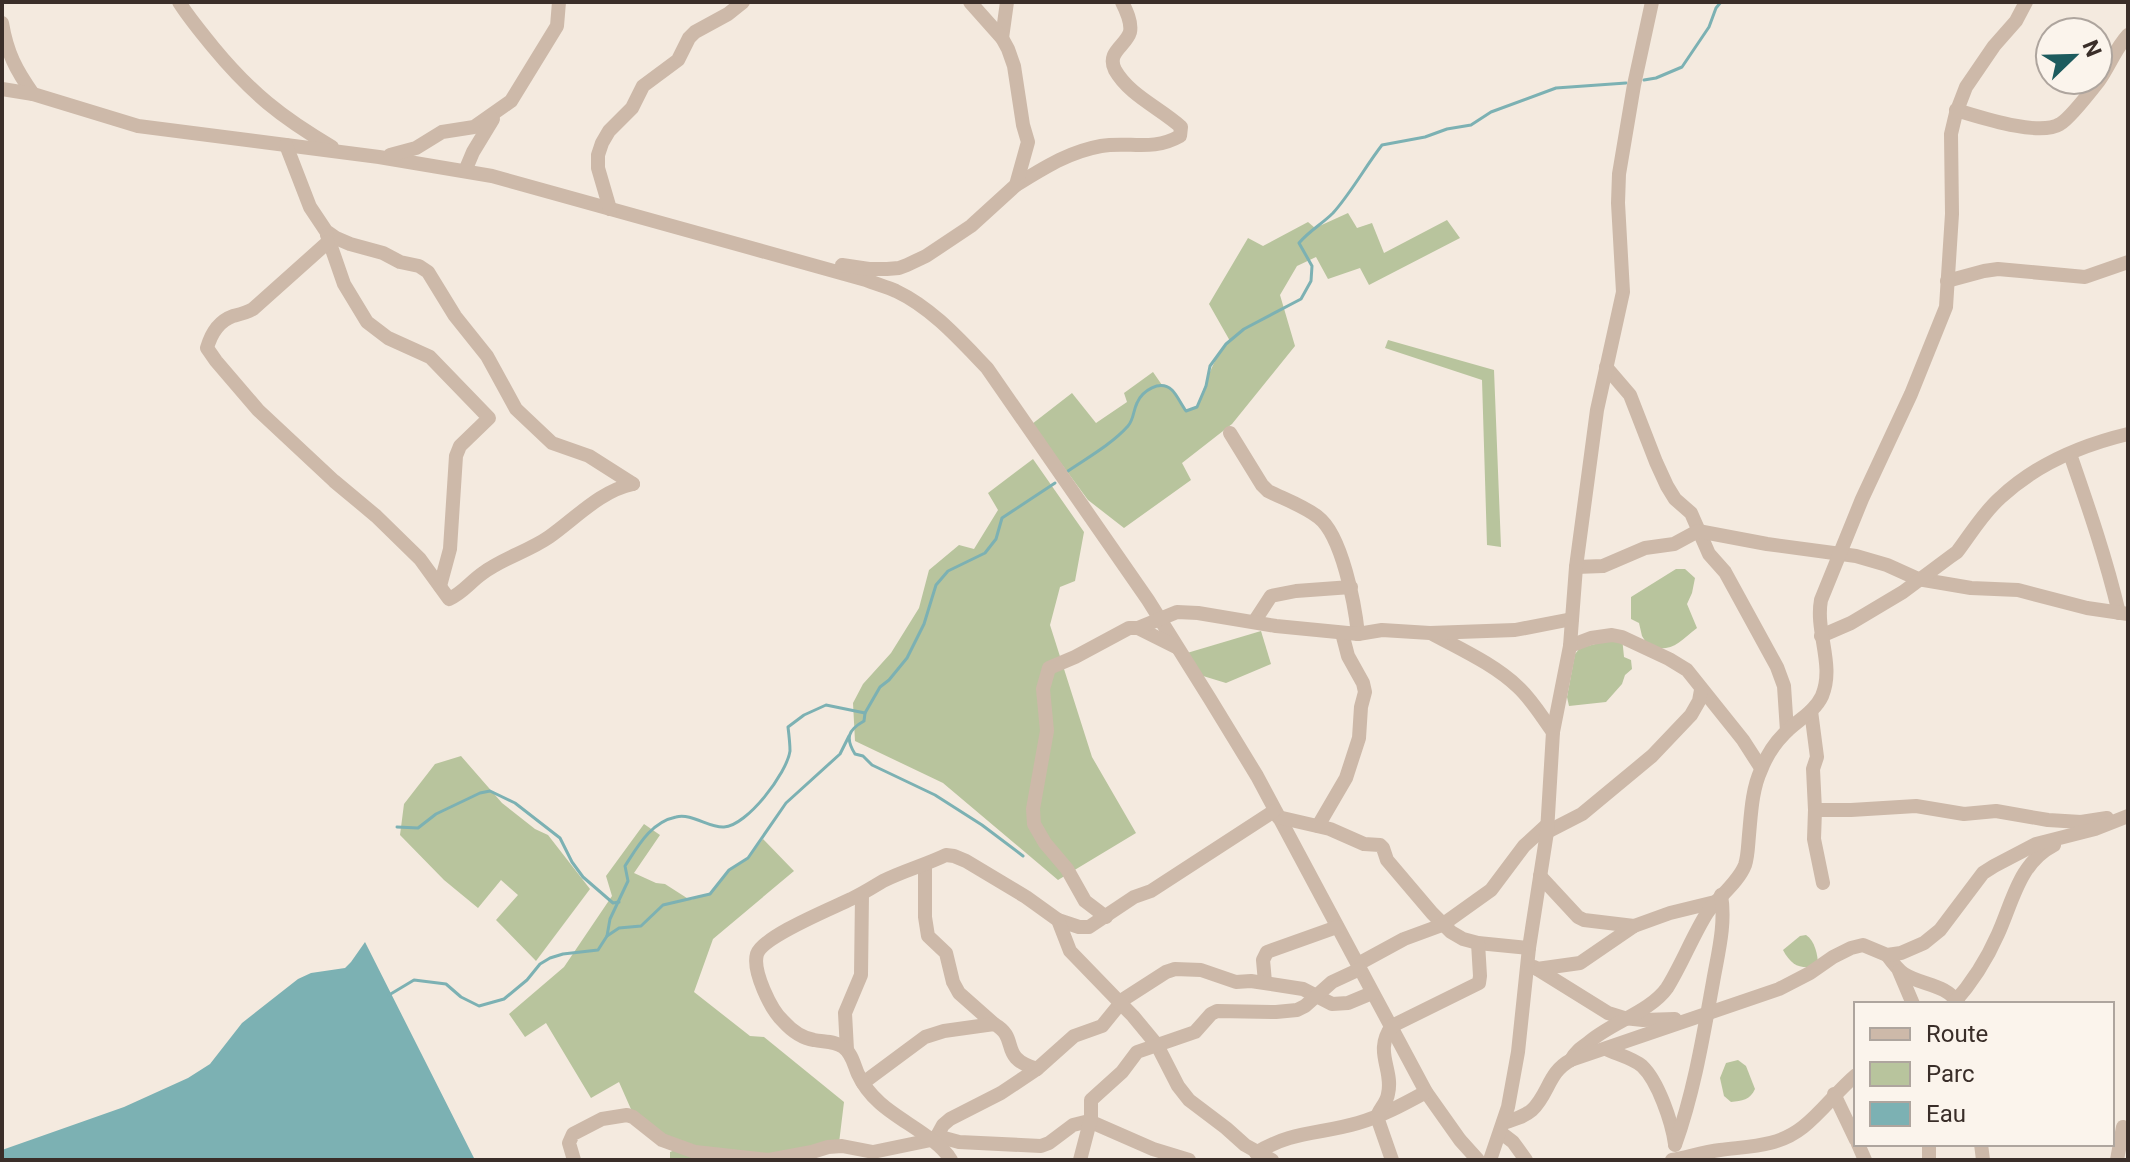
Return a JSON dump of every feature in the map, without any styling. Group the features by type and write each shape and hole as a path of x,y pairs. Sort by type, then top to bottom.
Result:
{"street":[{"path":"179,2 203,35 253,92 293,124 339,152"},
{"path":"379,157 416,148 442,132 474,127 515,97 557,26 559,2"},
{"path":"610,209 598,168 598,155 609,131 632,108 643,86 678,60 695,32 743,2"},
{"path":"970,2 1002,38 1014,66 1028,142 1016,185"},
{"path":"1002,38 1007,2"},
{"path":"793,259 869,269 899,268 926,256 971,226 1016,185 1059,159 1076,152 1113,145 1148,146 1180,136 1181,127 1135,92 1114,68 1112,60 1115,53 1130,32 1122,2"},
{"path":"1490,1160 1501,1128 1518,1052 1532,967 1529,948 1548,828 1553,732 1570,646 1576,567 1597,410 1623,292 1619,174 1652,2"},
{"path":"1571,1060 1597,1035 1652,1003 1665,990 1707,913 1745,866 1752,808 1761,768 1774,746 1811,711 1821,697 1826,681 1826,659 1818,612 1821,600 1838,553 1911,394 1946,307 1952,214 1951,134 1956,110 1966,87 1994,46 2016,21 2026,2"},
{"path":"2,23 16,70 33,94"},
{"path":"1956,110 2026,127 2050,128 2062,124 2098,82 2128,35"},
{"path":"2,89 33,94 138,126 379,157 492,176 866,280 897,291 922,307 956,335 987,368 1160,620 1257,776 1426,1092 1473,1158"},
{"path":"465,171 497,111"},
{"path":"286,145 310,207 327,236 344,284 367,322 388,338 430,357 489,418"},
{"path":"327,236 383,253 428,272 455,316 487,356 512,403 552,443 589,456 633,484 606,494 549,537 482,573 449,599 420,559 258,410 207,348 220,324 227,318 253,309 327,236"},
{"path":"1947,281 1998,269 2085,277 2128,262"},
{"path":"1606,367 1630,395 1667,486 1675,499 1691,513 1709,554 1725,572 1777,667 1784,686 1787,731"},
{"path":"440,586 450,549 456,456 460,446 489,418 512,403"},
{"path":"1230,433 1268,491 1323,521 1351,587 1358,634"},
{"path":"1821,636 1851,623 1903,592 1957,552 1998,500 2028,475 2102,440 2128,434"},
{"path":"1576,567 1603,566 1645,548 1674,544 1698,531 1856,556 1918,579 1971,588 2018,590 2087,608 2124,613 2070,454"},
{"path":"1254,622 1271,596 1351,587"},
{"path":"1106,917 1085,901 1067,869 1034,824 1033,809 1047,731 1044,685 1051,666 1075,657 1129,628 1138,628 1171,613 1198,613 1358,634 1382,630 1430,633 1515,630 1572,619"},
{"path":"1138,628 1176,647"},
{"path":"1318,826 1346,778 1359,738 1365,692 1348,656 1342,633"},
{"path":"1430,633 1505,676 1526,696 1553,732"},
{"path":"1570,646 1591,638 1622,637 1687,670 1743,740 1761,768"},
{"path":"1080,1160 1092,1098 1122,1072 1137,1052 1195,1032 1217,1011 1293,1011 1305,1006 1335,980 1404,939 1442,925 1496,887 1524,846 1548,828 1582,814 1652,756 1691,715 1701,690"},
{"path":"1811,711 1817,757 1813,769 1814,839 1823,883"},
{"path":"1815,810 1916,806 1964,814 1996,811 2081,822 2128,815"},
{"path":"847,1050 837,1044 798,1034 779,1018 760,978 759,950 808,918 885,880 946,855 954,856 1026,897 1058,920 1083,928 1106,917 1134,897 1158,887 1276,814 1337,831 1364,844 1377,843 1387,860 1442,925 1457,936 1478,943 1529,948"},
{"path":"1887,955 1901,953 1924,943 1940,930 1983,873 1994,866 2036,844 2072,836 2128,815"},
{"path":"1957,1002 1986,957 2027,868 2042,852 2072,836"},
{"path":"925,865 928,936 946,953 959,993 1006,1032 1017,1061 1037,1069"},
{"path":"1540,876 1578,917 1634,926"},
{"path":"862,894 861,975 845,1013 847,1050 863,1083 878,1102 906,1124 934,1138 1041,1146 1073,1125 1089,1121 1153,1149 1189,1160"},
{"path":"1532,967 1580,963 1634,926 1718,899"},
{"path":"1673,1155 1696,1077 1708,1012 1721,938 1718,899"},
{"path":"1058,920 1070,951 1157,1045 1178,1086 1189,1100 1226,1128 1247,1153 1272,1160"},
{"path":"1265,982 1263,960 1267,952 1337,927"},
{"path":"1392,1160 1377,1117 1388,1095 1383,1049 1387,1033 1392,1026 1479,983 1478,943"},
{"path":"1501,1128 1534,1108 1555,1072 1571,1060 1779,989 1851,948 1863,945 1887,955 1899,971 1912,1002"},
{"path":"1532,967 1608,1013 1643,1020 1691,1019"},
{"path":"574,1160 569,1143 573,1134 602,1119 621,1115 633,1117 662,1140 695,1152 761,1160 835,1146 873,1152 934,1138 950,1119 1001,1093 1037,1069 1074,1036 1102,1026 1120,1002 1175,969 1201,970 1236,982 1265,982 1307,990 1327,1003 1358,1000 1372,993"},
{"path":"1899,971 1950,993 1955,1002"},
{"path":"863,1083 925,1037 994,1024"},
{"path":"1606,1049 1642,1066 1654,1084 1670,1120 1673,1155"},
{"path":"1673,1155 1758,1147 1777,1141 1814,1118 1854,1077"},
{"path":"1247,1153 1301,1134 1337,1129 1377,1117 1426,1092"},
{"path":"1834,1094 1854,1136"},
{"path":"2117,1160 2121,1126"},
{"path":"1501,1128 1526,1160"},
{"path":"934,1138 951,1160"}],"green space":[{"path":"1348,213 1357,228 1372,223 1384,253 1447,220 1460,238 1369,285 1360,268 1328,279 1316,257 1297,266 1280,295 1295,346 1232,424 1182,463 1191,480 1124,528 1088,500 1032,424 1072,393 1096,423 1127,402 1124,393 1153,372 1162,385 1171,388 1185,410 1197,407 1214,363 1230,341 1209,304 1248,238 1263,246 1308,222 1315,228"},
{"path":"1388,340 1494,370 1501,547 1487,545 1482,380 1385,348"},
{"path":"1033,459 1084,532 1075,581 1060,587 1050,625 1092,757 1136,833 1058,880 943,783 855,741 853,703 863,684 891,653 919,608 929,570 959,545 974,549 998,510 988,493"},
{"path":"1676,569 1685,569 1695,578 1687,604 1697,628 1670,647 1649,647 1639,623 1631,619 1631,597"},
{"path":"1261,631 1271,664 1226,683 1203,676 1187,653"},
{"path":"1622,637 1624,657 1631,660 1632,669 1625,675 1622,684 1606,702 1569,706 1567,697 1575,654 1580,648"},
{"path":"461,756 502,803 535,829 548,835 590,889 536,961 496,920 518,895 501,880 478,908 444,880 400,835 404,804 435,764"},
{"path":"644,824 660,835 634,873 665,884 690,900 710,894 729,870 748,858 763,839 794,871 713,939 694,992 750,1036 764,1037 844,1102 839,1143 788,1154 700,1151 702,1160 670,1160 670,1152 685,1146 634,1116 619,1082 591,1098 546,1023 525,1037 509,1014 564,967 612,896 606,876"},
{"path":"1806,935 1812,941 1818,966 1798,966 1783,950 1800,936"},
{"path":"1738,1060 1746,1066 1755,1089 1751,1096 1731,1102 1724,1096 1720,1078 1726,1063"}],"water":[{"path":"365,942 475,1160 2,1160 2,1150 124,1107 188,1078 210,1064 242,1023 298,979 311,973 345,968"}],"waterway":[{"path":"1644,80 1682,67 1709,27 1721,2"},
{"path":"1068,471 1122,433 1130,423 1139,399 1152,388 1162,386 1172,390 1186,411 1197,407 1210,366 1226,344 1244,329 1301,299 1311,281 1312,266 1299,243 1340,205 1382,145 1471,125 1491,112 1556,88 1626,83"},
{"path":"389,995 414,980 446,984 461,997 479,1006 504,999 550,958 598,950 607,936 610,919 628,881 625,866 652,829 682,816 724,827 744,818 782,772 790,751 788,727 826,705 865,713 880,687 907,658 924,624 936,585 948,571 985,553 996,539 1002,518 1055,483"},
{"path":"865,713 864,721 854,728 849,739 855,754 935,795 1023,856"},
{"path":"607,936 619,928 641,926 663,905 710,894 729,870 748,858 786,803 840,754 849,736"},
{"path":"397,827 418,828 436,814 490,791 515,803 560,838 583,877 613,903 619,902"}]}
